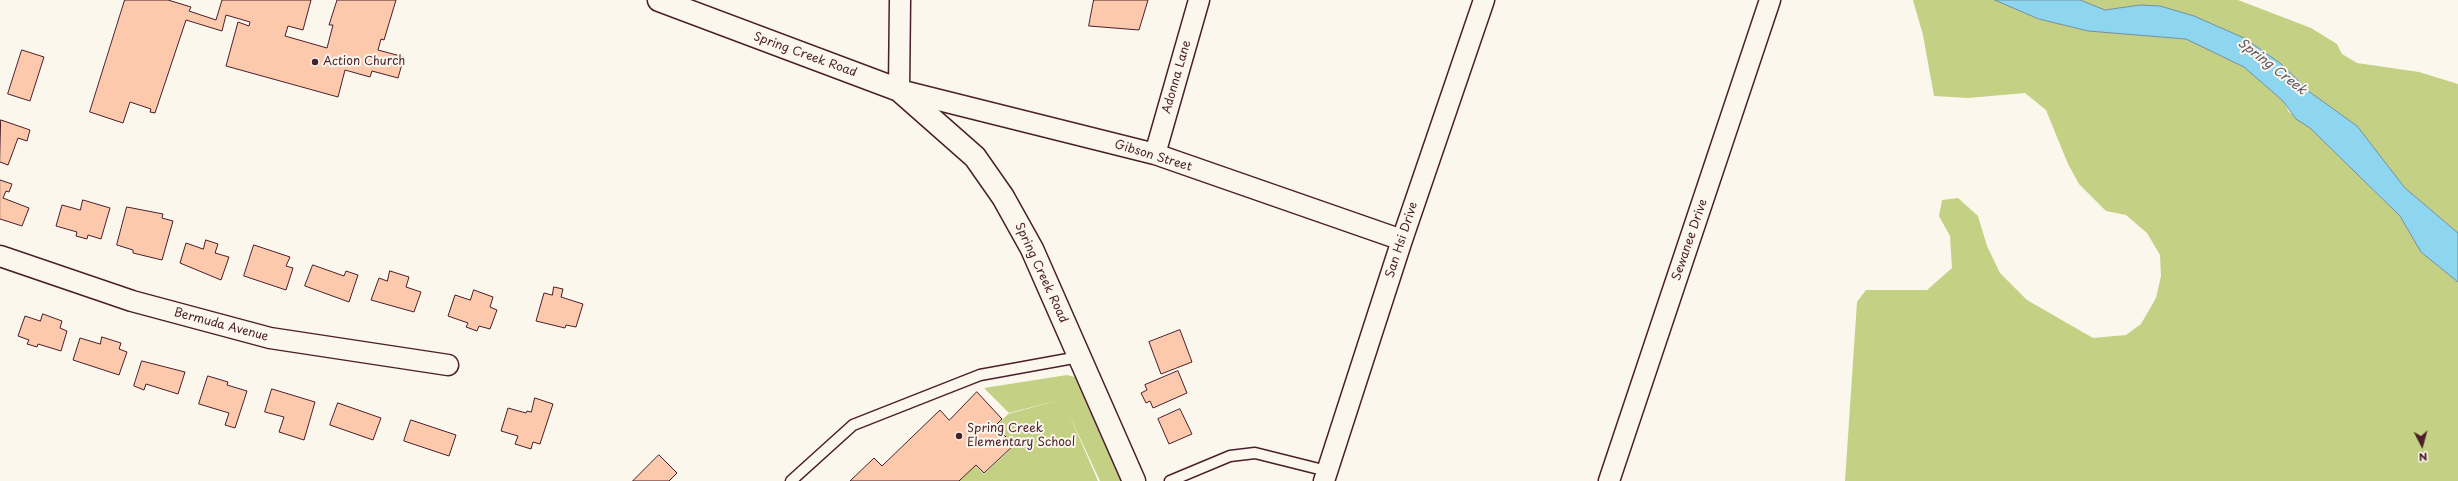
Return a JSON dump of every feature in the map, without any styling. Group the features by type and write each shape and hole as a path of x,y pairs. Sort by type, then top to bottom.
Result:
{"street":[{"name":"Spring Creek Road","path":"659,0 899,90 975,157 1003,197 1032,249 1134,481"},
{"path":"899,90 900,0"},
{"name":"Adonna Lane","path":"1154,154 1199,0"},
{"name":"San Hsi Drive","path":"1325,476 1402,240 1484,0"},
{"name":"Sewanee Drive","path":"1609,481 1770,0"},
{"name":"Gibson Street","path":"899,90 1154,154 1402,240"},
{"name":"Bermuda Avenue","path":"0,256 132,301 270,338 448,365"}],"lane":[{"path":"791,481 853,425 980,375 1079,357"},
{"path":"1170,481 1230,456 1254,453 1325,476"}],"green space":[{"path":"1913,0 1995,0 2039,19 2088,31 2186,39 2244,67 2283,101 2289,112 2310,128 2400,216 2421,252 2458,282 2458,481 1845,481 1857,302 1866,290 1927,290 1952,268 1950,236 1939,216 1942,200 1958,198 1978,216 1987,246 2000,273 2027,300 2093,338 2126,335 2141,324 2156,298 2161,276 2160,255 2147,233 2126,215 2106,211 2079,184 2068,164 2046,110 2025,93 1968,98 1934,96 1923,35"},
{"path":"2080,0 2238,0 2311,28 2337,44 2342,54 2357,63 2419,72 2458,84 2458,233 2405,188 2357,126 2311,93 2280,63 2244,38 2194,16 2160,6 2140,5 2105,10"},
{"path":"1067,375 1075,377 1121,481 1100,481 1069,414 1098,481 959,481 975,465 984,474 1014,446 996,426 1008,414 1063,399 1009,413 984,388"}],"water":[{"name":"Spring Creek","path":"1995,0 2080,0 2105,10 2140,5 2160,6 2194,16 2244,38 2280,63 2311,93 2357,126 2405,188 2458,233 2458,282 2421,252 2400,216 2310,128 2296,119 2283,101 2244,67 2186,39 2088,31 2039,19"}],"building":[{"name":"Action Church","path":"125,0 168,0 191,7 189,11 216,20 222,0 311,0 303,30 288,26 285,36 327,48 333,25 329,25 337,0 396,0 384,40 381,39 378,50 404,57 398,78 372,71 370,77 345,70 338,97 226,66 238,22 249,26 250,22 226,15 222,31 186,20 155,113 150,112 151,109 130,102 123,123 90,112"},
{"path":"1094,0 1148,0 1139,30 1089,26"},
{"path":"22,50 44,57 30,101 8,94"},
{"path":"1,120 30,130 27,141 18,138 8,165 0,162"},
{"path":"0,180 12,184 9,192 6,191 3,198 29,208 22,226 0,219"},
{"path":"83,200 110,208 101,239 88,235 87,239 76,236 77,232 56,226 62,205 80,210"},
{"path":"127,207 163,214 162,218 173,221 162,260 133,253 133,250 117,245"},
{"path":"206,240 218,244 215,253 229,257 221,280 180,263 186,243 203,249"},
{"path":"254,245 290,257 286,266 293,268 286,290 244,276"},
{"path":"313,265 344,276 346,271 358,275 349,302 305,286"},
{"path":"390,271 409,277 406,287 421,292 414,312 371,300 379,278 387,281"},
{"path":"554,287 563,289 561,297 583,304 576,327 566,325 565,328 536,321 544,293 552,295"},
{"path":"474,290 493,297 490,307 497,310 490,329 479,326 477,331 466,327 468,323 448,316 455,295 470,300"},
{"path":"43,314 62,321 60,328 67,331 61,351 38,344 37,347 27,344 29,340 18,336 25,316 40,321"},
{"path":"1180,330 1192,362 1161,374 1149,342"},
{"path":"102,337 121,343 119,349 127,352 119,375 73,360 80,338 100,344"},
{"path":"142,361 185,372 178,394 146,384 144,390 134,386"},
{"path":"1178,371 1187,393 1153,408 1150,401 1146,403 1141,393 1147,390 1145,385"},
{"path":"208,376 228,382 227,385 247,391 235,428 225,425 229,413 199,404"},
{"path":"272,389 315,402 304,440 279,432 284,417 265,412"},
{"name":"Spring Creek Elementary School","path":"977,392 1002,419 995,426 1014,445 984,473 976,465 959,481 850,481 874,458 882,466 940,410 949,420"},
{"path":"535,398 553,404 540,444 533,442 531,449 515,444 518,436 501,431 508,408 526,413 527,411 531,412"},
{"path":"338,403 381,418 373,440 330,425"},
{"path":"1180,409 1192,434 1169,444 1158,419"},
{"path":"411,420 456,435 449,456 404,441"},
{"path":"659,455 677,473 669,481 633,481"}],"place":[{"name":"Action Church","path":"315,62"},
{"name":"Spring Creek Elementary School","path":"959,436"}]}
